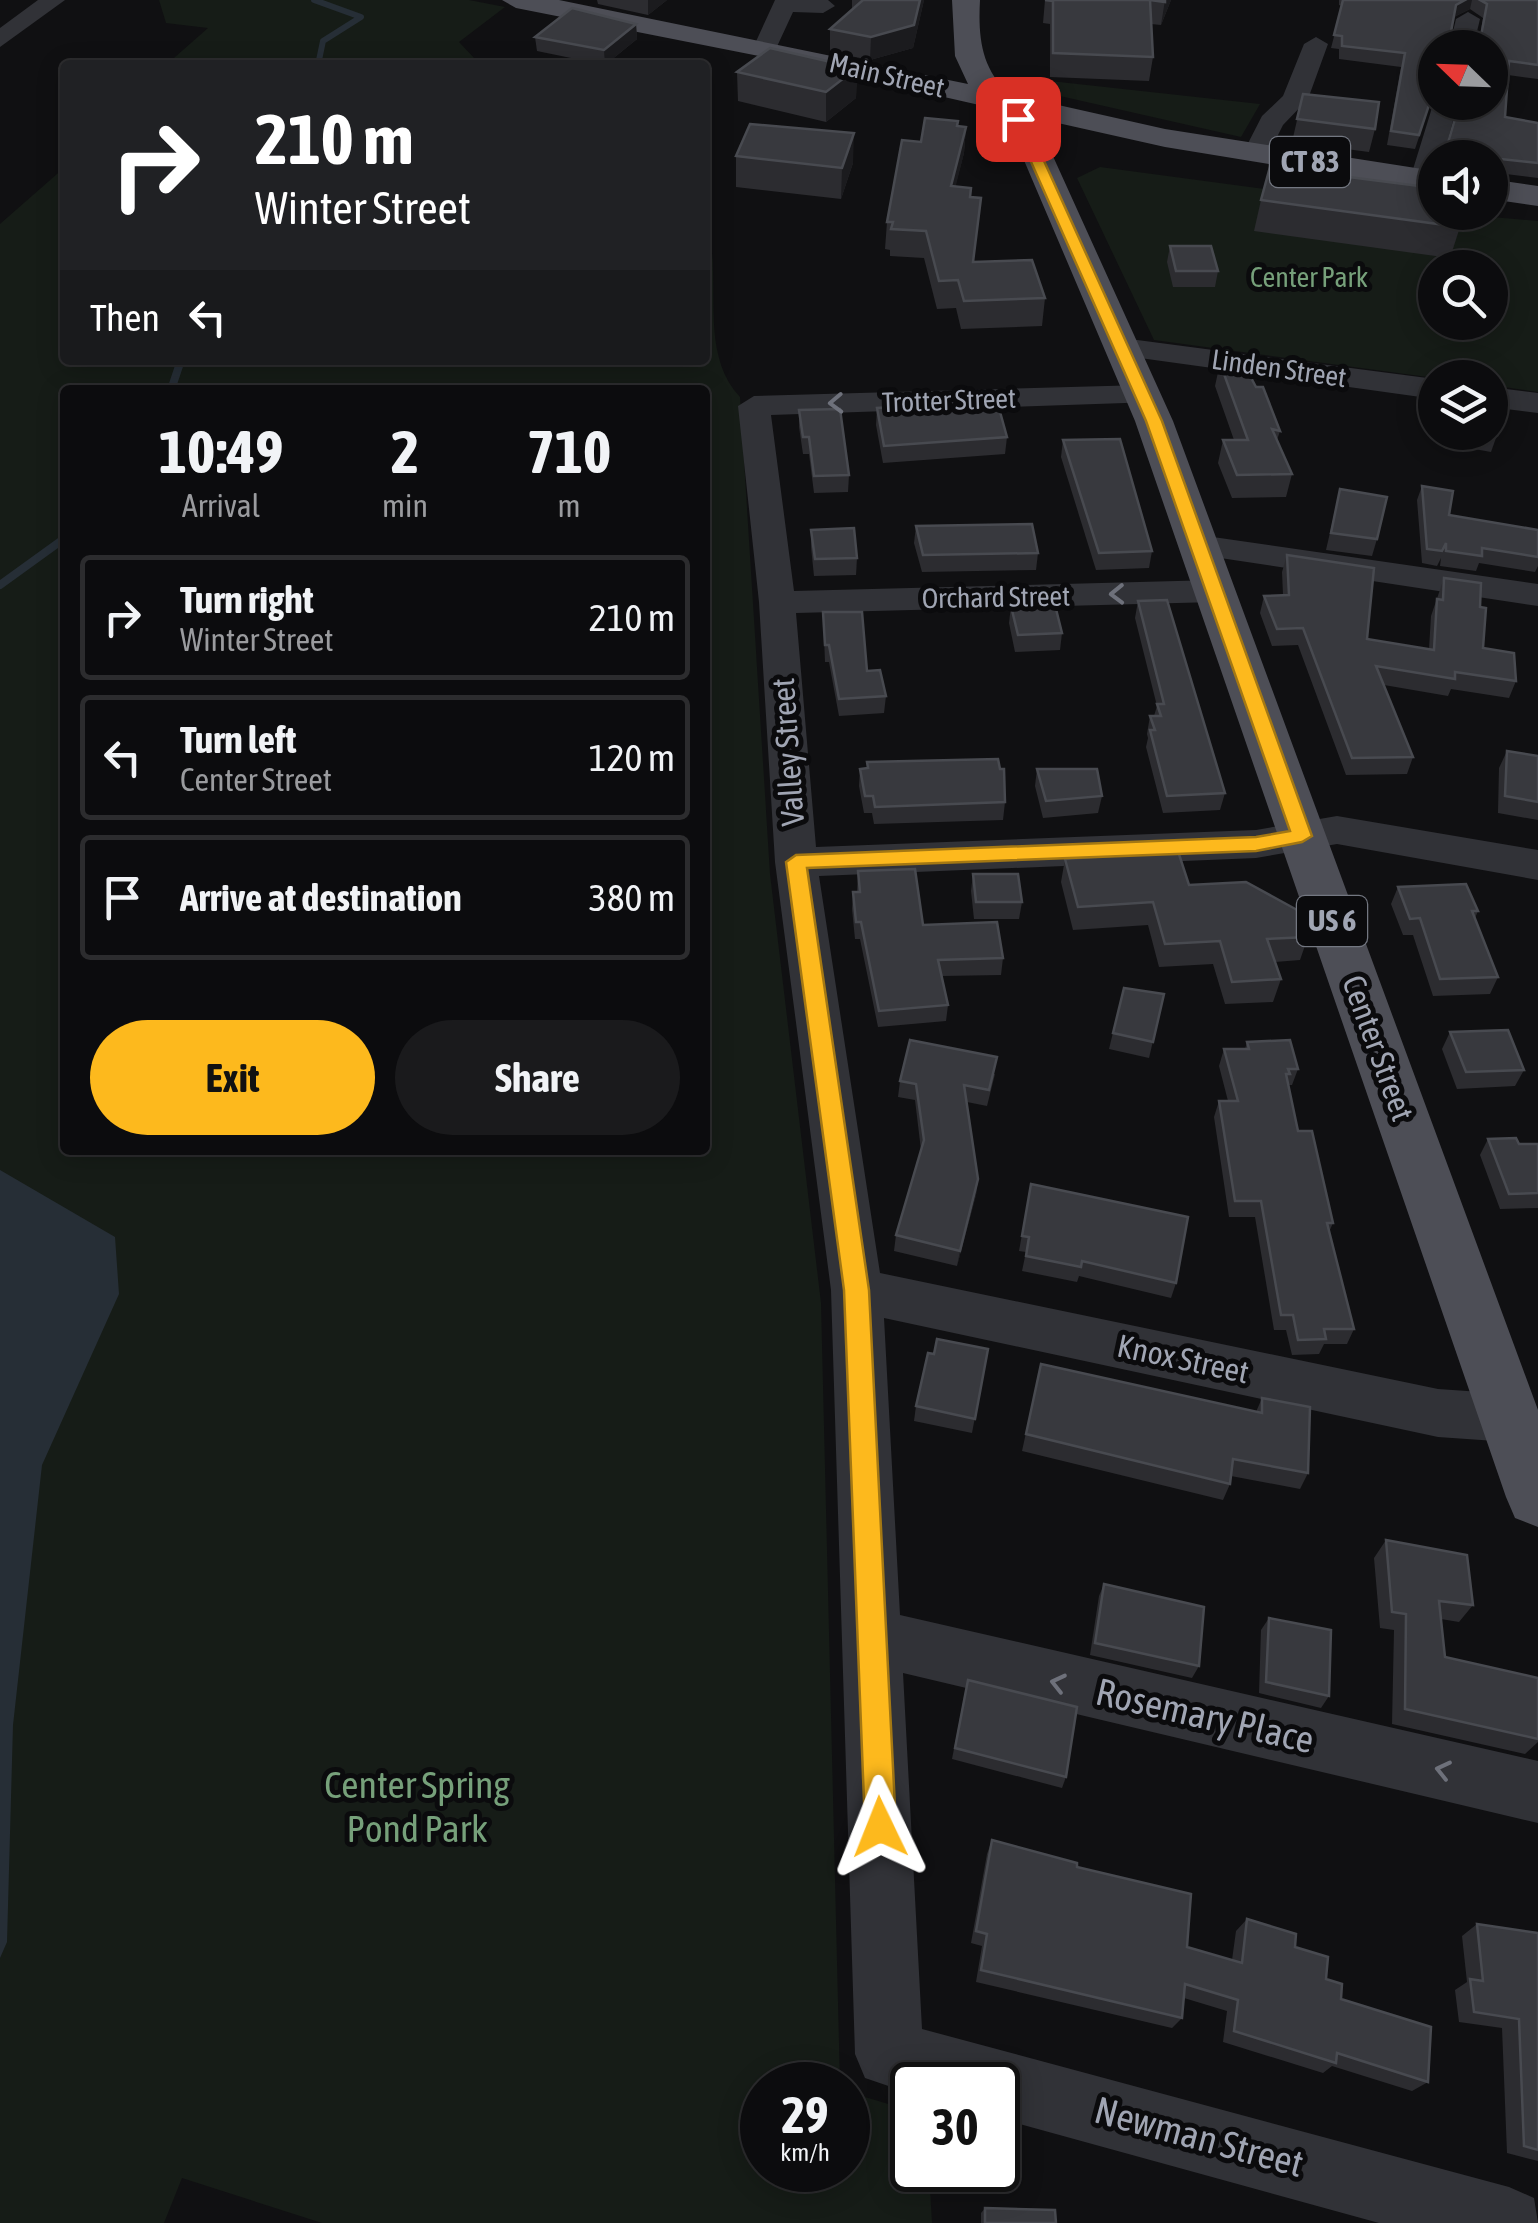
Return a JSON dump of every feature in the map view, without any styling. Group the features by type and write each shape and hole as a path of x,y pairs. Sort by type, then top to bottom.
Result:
{"main road":[{"name":"Main Street","path":"516,0 581,6 1148,135 1418,178"},
{"path":"870,71 923,68 939,57 951,22 966,2 1000,5"},
{"name":"US 6","path":"966,2 968,46 976,73 983,85 1007,103"},
{"name":"US 6","path":"1003,65 1007,103"},
{"name":"Center Street","path":"1007,103 1044,170 1143,395 1538,1497"},
{"path":"1044,170 1072,146 1148,135"},
{"path":"1508,192 1538,196"}],"street":[{"path":"0,40 53,0"},
{"path":"766,48 784,4 819,11 804,56"},
{"path":"1465,30 1468,19"},
{"path":"1256,154 1272,122 1295,99 1316,44"},
{"name":"Linden Street","path":"1122,346 1418,387"},
{"name":"Trotter Street","path":"754,406 1143,395"},
{"path":"1508,399 1538,403"},
{"name":"Valley Street","path":"754,406 776,602 796,862 857,1290 889,2054"},
{"name":"Orchard Street","path":"776,602 1207,568 1538,595"},
{"path":"796,862 1256,844 1354,830 1538,864"},
{"name":"Knox Street","path":"857,1290 1438,1412 1510,1418"},
{"name":"Rosemary Place","path":"874,1638 1538,1792"},
{"name":"Newman Street","path":"889,2054 1509,2223"}],"green space":[{"path":"159,0 469,0 505,7 459,42 479,60 172,60 208,28 166,23"},
{"path":"1041,80 1260,104 1241,137 1060,96"},
{"name":"Center Park","path":"1100,167 1418,210 1418,230 1508,230 1508,218 1538,221 1538,392 1508,388 1508,360 1418,360 1418,376 1154,340 1077,178"},
{"name":"Center Spring Pond Park","path":"60,171 60,365 710,365 710,239 719,357 740,397 770,874 821,1303 839,2062 740,2062 740,2192 870,2192 870,2099 890,2104 890,2192 930,2192 932,2223 322,2223 182,2178 164,2223 0,2223 0,224"}],"shaded area":[{"path":"0,1170 115,1237 119,1294 42,1465 13,1725 7,1942 0,1958"}],"building":[{"path":"863,0 920,0 914,25 871,37 830,29"},
{"path":"1045,0 1150,0 1153,57 1053,53 1053,1"},
{"path":"1343,0 1465,0 1456,5 1451,30 1418,30 1418,120 1424,120 1419,135 1391,131 1405,53 1342,46 1342,36 1334,35"},
{"path":"1480,0 1538,0 1538,65 1509,61 1508,75 1508,30 1482,30 1487,4"},
{"path":"572,8 636,24 604,50 535,37"},
{"path":"770,48 857,68 826,92 737,72"},
{"path":"1303,94 1379,102 1375,129 1297,119"},
{"path":"925,118 958,121 957,126 966,127 951,186 971,188 970,197 981,198 973,262 1032,260 1045,298 964,301 958,280 939,281 926,231 891,229 893,222 887,222 902,140 921,142"},
{"path":"1508,118 1538,123 1538,163 1508,160 1508,140 1449,140 1455,120"},
{"path":"750,124 854,133 842,168 736,156"},
{"path":"1270,167 1418,186 1418,221 1261,200"},
{"path":"1170,246 1211,246 1218,271 1176,271"},
{"path":"1239,355 1256,387 1263,387 1280,431 1272,429 1292,474 1237,475 1223,440 1248,440 1220,363"},
{"path":"997,401 1007,437 884,446 877,408"},
{"path":"840,409 849,475 814,476 809,437 803,437 799,410"},
{"path":"1120,439 1152,551 1099,553 1063,440"},
{"path":"1422,486 1453,491 1449,515 1538,530 1538,557 1482,548 1482,556 1446,551 1446,543 1442,551 1427,549"},
{"path":"1340,489 1387,497 1377,539 1331,533"},
{"path":"1032,524 1038,553 923,555 916,526"},
{"path":"854,528 857,558 815,559 811,530"},
{"path":"1287,555 1374,568 1367,639 1434,650 1437,599 1443,600 1444,578 1481,583 1480,607 1486,608 1483,648 1514,653 1516,681 1455,672 1455,679 1376,666 1413,757 1352,758 1303,628 1277,629 1264,596 1289,595"},
{"path":"1167,600 1225,793 1167,796 1150,730 1155,730 1150,716 1161,716 1157,704 1164,704 1138,601"},
{"path":"1055,605 1062,633 1018,635 1011,606"},
{"path":"823,612 862,612 867,671 880,670 886,696 839,699 829,645 825,645"},
{"path":"1507,751 1538,756 1538,802 1505,796"},
{"path":"998,759 1000,769 1004,769 1005,802 875,807 873,796 865,796 860,769 868,768 867,762"},
{"path":"1037,769 1097,769 1102,796 1046,801"},
{"path":"1175,842 1189,885 1246,882 1299,911 1308,937 1267,939 1281,979 1232,982 1220,941 1165,944 1153,902 1078,907 1065,859 1140,854 1137,843"},
{"path":"915,869 923,925 997,922 1003,958 938,960 948,1005 879,1011 861,922 856,922 853,892 860,892 858,871"},
{"path":"973,874 1018,874 1022,902 976,902"},
{"path":"1466,884 1478,911 1472,911 1498,977 1440,979 1420,918 1410,919 1398,887"},
{"path":"1124,988 1164,994 1153,1042 1113,1033"},
{"path":"1508,1030 1524,1070 1466,1072 1450,1032"},
{"path":"910,1040 997,1057 989,1090 964,1085 978,1179 960,1251 896,1235 924,1140 916,1084 900,1081"},
{"path":"1290,1040 1298,1069 1288,1069 1290,1074 1286,1074 1298,1131 1312,1131 1333,1223 1327,1223 1354,1329 1324,1329 1326,1339 1298,1340 1293,1315 1281,1315 1261,1201 1235,1201 1219,1101 1238,1101 1224,1049 1249,1049 1247,1042"},
{"path":"1516,1138 1519,1144 1538,1144 1538,1193 1509,1194 1488,1139"},
{"path":"1031,1184 1188,1217 1176,1283 1082,1261 1081,1267 1026,1256 1029,1237 1022,1236"},
{"path":"937,1339 988,1349 975,1419 916,1406 928,1353 934,1354"},
{"path":"1041,1364 1262,1413 1262,1398 1310,1407 1308,1473 1233,1459 1230,1484 1026,1434"},
{"path":"1386,1540 1467,1555 1473,1605 1439,1601 1445,1657 1538,1678 1538,1739 1405,1709 1406,1614 1392,1612"},
{"path":"1104,1584 1204,1607 1199,1666 1095,1643"},
{"path":"1269,1618 1331,1630 1329,1696 1266,1682"},
{"path":"968,1680 1077,1707 1066,1777 955,1748"},
{"path":"992,1840 1077,1863 1077,1867 1191,1894 1187,1947 1242,1963 1247,1919 1296,1934 1295,1947 1328,1957 1326,1979 1342,1984 1341,1999 1431,2027 1428,2082 1337,2053 1336,2063 1234,2031 1238,2000 1185,1984 1182,2018 981,1970 987,1934 976,1931"},
{"path":"1477,1924 1538,1933 1538,2150 1524,2146 1519,2019 1474,2012 1470,1979 1483,1981"},
{"path":"985,2208 1055,2210 1056,2223 985,2223"}],"waterway":[{"path":"314,0 361,17 323,41 319,60"},
{"path":"173,385 179,365"},
{"path":"0,585 60,542"}],"route":[{"path":"880,1827 857,1290 796,862 1256,844 1302,836 1154,421 1018,119"}]}
